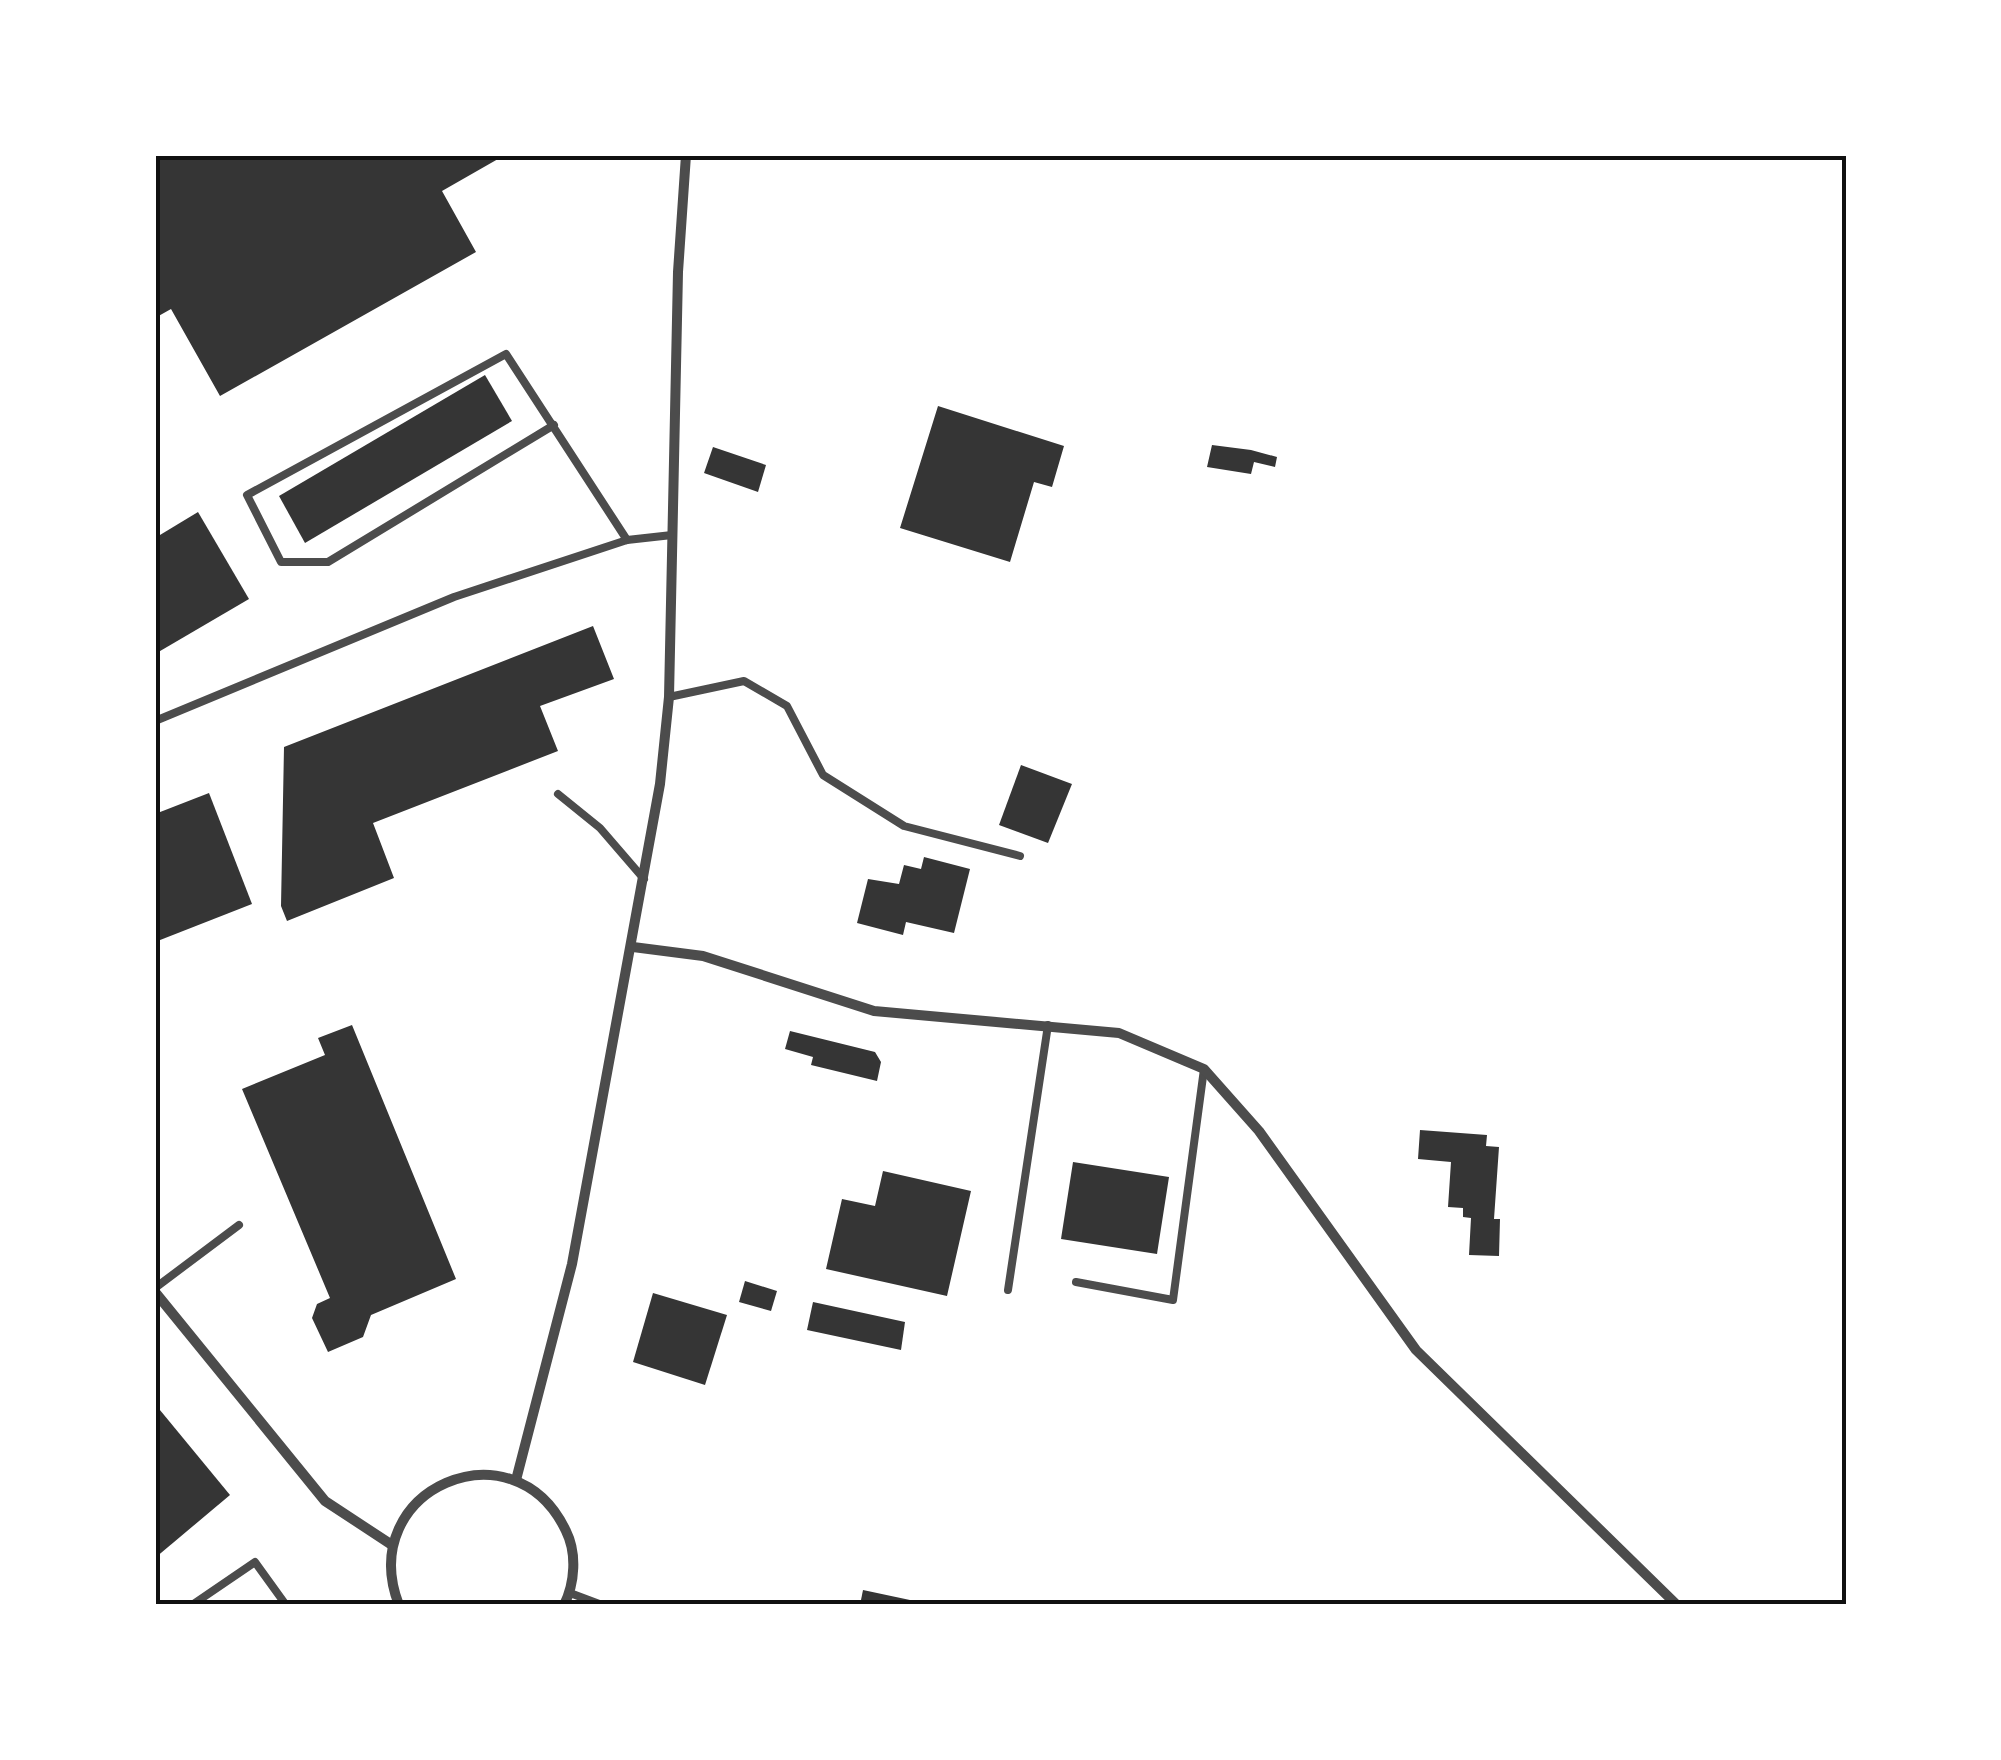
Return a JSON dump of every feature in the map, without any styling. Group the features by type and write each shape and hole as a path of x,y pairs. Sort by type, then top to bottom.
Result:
{"street":[{"path":"516,1480 572,1264 644,880 669,697 678,272 686,155"},
{"path":"632,947 702,956 874,1010 1120,1033 1204,1070 1259,1131 1416,1350 1677,1605"},
{"path":"155,1290 325,1500 392,1545"},
{"path":"399,1605 390,1566 392,1545 404,1516 425,1493 453,1478 485,1474 516,1480 540,1494 564,1526 574,1566 570,1594 564,1605"}],"lane":[{"path":"554,425 328,562 281,562 248,495 506,354 554,425 627,540"},
{"path":"155,721 454,596 627,540 672,535"},
{"path":"669,697 744,681 787,706 823,775 904,826 1020,856"},
{"path":"558,794 600,828 644,880"},
{"path":"1008,1290 1048,1025"},
{"path":"1076,1282 1173,1300 1204,1070"},
{"path":"155,1290 239,1225"},
{"path":"192,1605 254,1562 286,1605"},
{"path":"570,1594 602,1605"}],"building":[{"path":"155,155 505,155 442,191 476,252 220,396 171,309 155,318"},
{"path":"485,375 512,421 305,543 279,496"},
{"path":"938,406 1064,446 1052,487 1034,482 1010,562 900,528"},
{"path":"1212,445 1277,457 1275,467 1254,462 1251,474 1207,467"},
{"path":"713,447 766,465 758,492 704,473"},
{"path":"198,512 249,599 155,654 155,538"},
{"path":"593,626 614,679 540,706 558,751 373,823 394,878 287,921 281,906 284,747"},
{"path":"1021,765 1072,784 1048,843 999,825"},
{"path":"209,793 252,904 155,942 155,814"},
{"path":"924,857 970,869 954,933 906,922 903,935 857,923 868,879 899,884 904,865 921,869"},
{"path":"352,1025 456,1279 371,1315 363,1337 328,1352 312,1318 317,1304 330,1298 242,1089 325,1055 318,1038"},
{"path":"790,1031 875,1052 881,1062 877,1081 811,1065 813,1057 785,1049"},
{"path":"1420,1130 1487,1135 1486,1146 1499,1147 1494,1219 1500,1219 1499,1256 1469,1255 1471,1218 1463,1217 1463,1208 1448,1207 1451,1162 1418,1159"},
{"path":"1073,1162 1169,1177 1157,1254 1061,1239"},
{"path":"883,1171 971,1191 947,1296 826,1269 842,1199 875,1206"},
{"path":"745,1281 777,1291 771,1311 739,1302"},
{"path":"653,1293 727,1315 705,1385 633,1362"},
{"path":"813,1302 905,1322 901,1350 807,1330"},
{"path":"155,1404 230,1495 155,1558"},
{"path":"863,1590 924,1603 924,1605 860,1605"}]}
